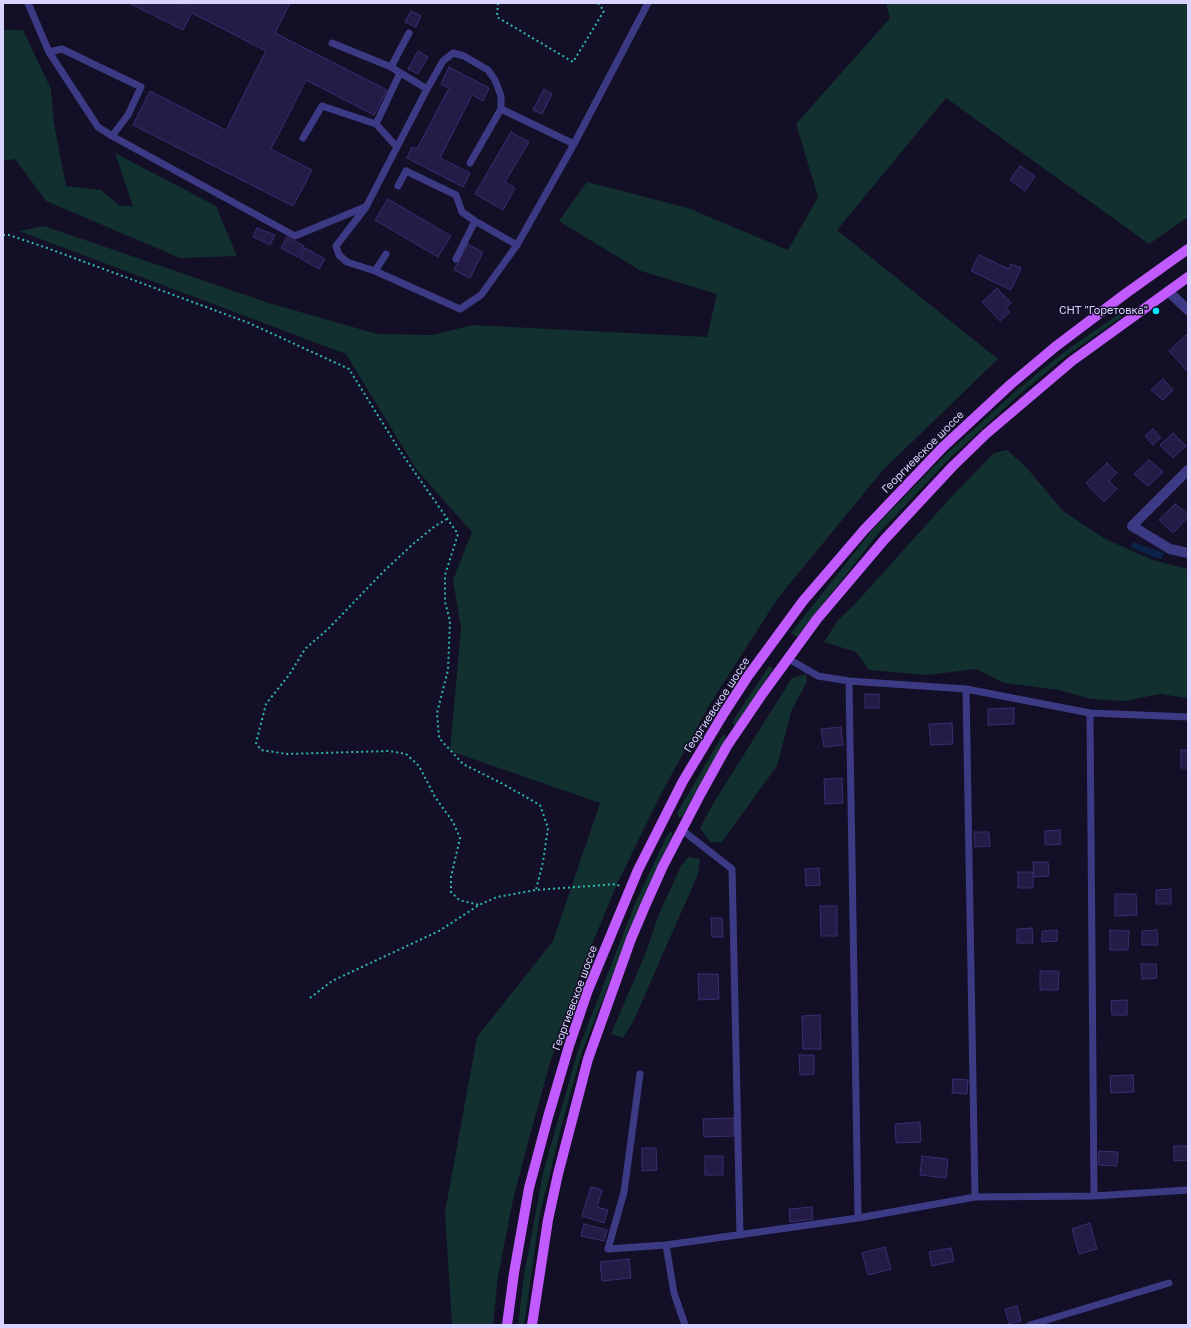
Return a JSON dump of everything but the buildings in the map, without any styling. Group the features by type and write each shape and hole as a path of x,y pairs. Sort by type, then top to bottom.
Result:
{"main road":[{"name":"Георгиевское шоссе","path":"507,1325 525,1210 548,1117 569,1046 588,990 641,863 683,781 724,713 748,676 803,601 864,530 943,447 1011,384 1055,347 1131,289 1188,249"},
{"path":"532,1325 548,1220 558,1174 588,1059 632,939 663,866 727,746 788,658 844,587 884,540 931,489 975,445 1016,408 1072,362 1188,277"}],"street":[{"path":"1168,291 1188,310"},
{"path":"1188,470 1132,526 1170,548 1188,553"}],"lane":[{"path":"28,3 48,52 98,127 112,136 295,236 366,207"},
{"path":"470,163 501,109 501,96 495,80 488,70 464,56 452,53 443,61 427,89 366,207 336,246 339,255 347,262 375,271 460,309 481,296 517,245 574,144 648,3"},
{"path":"391,67 409,33"},
{"path":"332,43 391,67 427,89"},
{"path":"48,52 62,49 141,87 128,115 112,136"},
{"path":"376,124 400,73"},
{"path":"303,138 322,106 376,124 397,147"},
{"path":"501,109 574,144"},
{"path":"398,186 406,171 456,195 462,212 517,245"},
{"path":"456,259 475,221"},
{"path":"375,271 386,254"},
{"path":"788,658 818,676 849,681 966,689 1090,713 1188,717"},
{"path":"849,681 858,1218"},
{"path":"966,689 975,1197"},
{"path":"1090,713 1094,1196"},
{"path":"682,830 732,870 740,1235"},
{"path":"640,1074 624,1192 608,1249 666,1245 740,1235 858,1218 975,1197 1094,1196 1188,1190"},
{"path":"666,1245 674,1293 685,1325"},
{"path":"1030,1325 1169,1283"}],"path":[{"path":"498,3 497,17 573,62 604,11 598,3"},
{"path":"3,235 9,235 46,248 249,323 350,369 402,454 458,534 445,575 445,602 450,621 448,670 437,713 439,738 463,764 540,805 548,828 543,862 536,890"},
{"path":"447,519 435,526 413,544 383,572 328,629 305,649 289,675 266,704 256,743 261,750 287,754 389,751 406,754 419,766 435,797 453,822 460,838 451,877 451,892 459,900 479,905"},
{"path":"310,998 332,981 439,931 479,905 497,897 536,890 617,884 628,892"}],"green space":[{"path":"886,3 1188,3 1188,217 1149,244 946,98 837,230 998,359 883,470 778,598 710,704 661,794 617,884 581,971 550,1063 512,1204 498,1277 493,1325 452,1325 445,1212 477,1037 553,941 600,803 450,751 461,628 453,580 472,532 416,469 346,354 19,231 44,226 269,303 377,334 433,335 472,325 707,337 717,294 641,271 559,221 587,182 688,208 788,250 818,197 796,124 890,18"},
{"path":"3,30 23,30 51,89 54,123 66,186 101,190 120,206 133,206 115,153 216,206 237,256 180,258 46,201 15,159 3,161"},
{"path":"1120,313 1123,316 1066,356 1020,394 950,458 878,534 797,637 791,633 873,529 946,454 1017,390 1064,352"},
{"path":"1007,450 1026,467 1063,511 1105,539 1153,560 1188,569 1188,698 1160,694 1124,701 1091,699 1059,690 1004,683 976,669 927,675 869,670 856,652 824,642 838,620 853,606 954,494 994,453"},
{"path":"769,666 773,669 735,726 732,722"},
{"path":"806,674 807,682 792,709 777,766 722,842 710,842 700,828 714,802 792,678"},
{"path":"725,735 726,738 683,815 679,818 677,813 722,736"},
{"path":"672,831 672,835 641,903 582,1052 563,1120 540,1214 524,1325 518,1325 524,1275 543,1173 578,1050 636,901 668,834"},
{"path":"688,857 700,859 698,874 633,1022 623,1038 611,1034 646,952 658,916 681,866"}],"water":[{"path":"1133,542 1165,553 1161,559 1148,555 1131,547"}],"place":[{"name":"СНТ \"Горетовка\"","path":"1156,311"}]}
